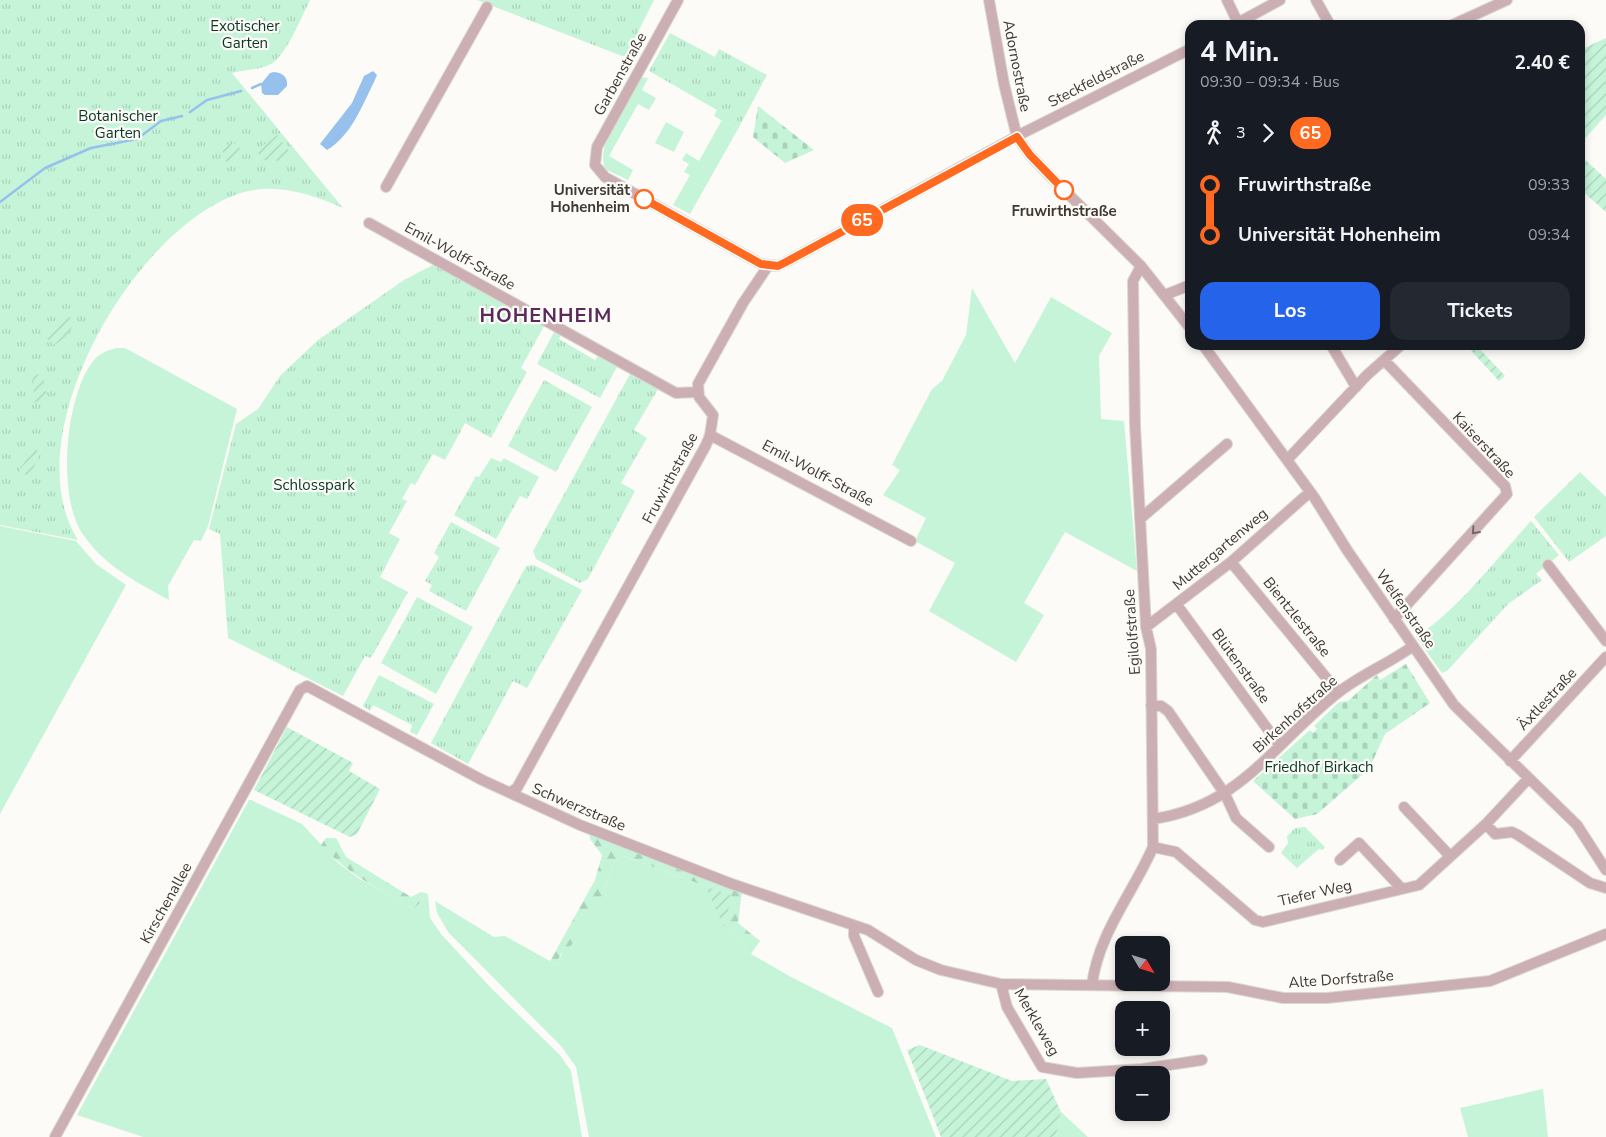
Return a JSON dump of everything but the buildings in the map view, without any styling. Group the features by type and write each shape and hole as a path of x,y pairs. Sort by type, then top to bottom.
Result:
{"street":[{"name":"Garbenstraße","path":"678,0 603,136 595,154 595,165 605,177 731,248 768,266"},
{"name":"Adornostraße","path":"990,0 1004,84 1020,135"},
{"path":"1227,0 1235,20"},
{"path":"1244,20 1280,0"},
{"path":"1316,0 1327,20"},
{"path":"1463,20 1507,0"},
{"path":"386,187 488,7"},
{"name":"Steckfeldstraße","path":"1020,135 1185,51"},
{"path":"698,392 698,384 736,314 768,266 778,266 786,262 1020,135 1030,155 1141,266 1185,321"},
{"name":"Emil-Wolff-Straße","path":"369,223 676,393 698,392"},
{"name":"Egilolfstraße","path":"1092,984 1094,964 1144,869 1152,847 1150,649 1146,626 1135,425 1132,281 1136,271 1141,266"},
{"path":"1165,295 1185,287"},
{"name":"Welfenstraße","path":"1207,350 1310,492 1394,619 1454,705 1577,825 1606,870"},
{"path":"1334,350 1356,386"},
{"path":"1287,460 1356,386 1395,350"},
{"name":"Kaiserstraße","path":"1384,360 1505,486 1508,494 1394,619"},
{"name":"Fruwirthstraße","path":"511,792 517,788 710,435 713,415 703,403 698,392"},
{"name":"Emil-Wolff-Straße","path":"710,435 911,541"},
{"path":"1140,519 1227,444"},
{"name":"Muttergartenweg","path":"1146,626 1231,562 1310,492"},
{"name":"Bientzlestraße","path":"1231,562 1338,692"},
{"path":"1548,565 1606,641"},
{"name":"Blütenstraße","path":"1176,604 1280,746"},
{"name":"Birkenhofstraße","path":"1153,819 1170,817 1226,794 1338,692 1413,646"},
{"name":"Äxtlestraße","path":"1510,761 1606,657"},
{"name":"Schwerzstraße","path":"307,686 482,780 511,792 518,798 670,860 809,912 854,926"},
{"name":"Kirschenallee","path":"56,1137 283,720 300,690 307,686"},
{"path":"1151,705 1161,706 1168,711 1226,794 1236,818 1270,847"},
{"name":"Tiefer Weg","path":"1152,847 1176,852 1255,920 1263,922 1419,885 1486,824 1528,779"},
{"path":"1404,807 1450,856"},
{"path":"1486,824 1496,834 1512,832 1518,835 1590,883 1606,888"},
{"path":"1340,860 1359,843 1402,889"},
{"path":"854,926 854,936 878,992"},
{"name":"Alte Dorfstraße","path":"854,926 868,930 916,960 941,970 1002,984 1228,987 1283,998 1327,998 1490,981 1606,934"},
{"name":"Merkleweg","path":"1002,984 1008,1007 1042,1067 1076,1073 1142,1069 1202,1060"}],"green space":[{"name":"Botanischer Garten","path":"0,0 310,0 287,46 275,61 260,68 232,73 343,208 295,192 270,189 244,192 203,212 163,245 127,288 96,339 73,392 61,446 62,496 78,540 0,525"},
{"path":"477,0 654,0 626,56 622,56"},
{"path":"670,33 715,57 719,49 767,75 738,129 714,116 717,110 649,71"},
{"path":"1606,38 1606,115 1585,138 1585,48"},
{"path":"640,77 648,78 642,90 656,98 649,110 638,104 609,156 633,170 628,180 605,169 603,159 605,147 614,122"},
{"path":"758,106 814,150 785,163 753,137"},
{"path":"722,120 738,129 690,214 673,205 690,175 684,172 689,164 682,160 686,153 699,161"},
{"path":"666,122 684,132 674,152 655,143"},
{"path":"277,135 292,155 284,161 261,160 257,150"},
{"path":"237,143 239,148 242,148 243,154 238,155 238,159 225,162 222,146"},
{"path":"1585,160 1606,179 1606,212 1585,193"},
{"name":"Schlosspark","path":"433,265 544,326 521,368 527,372 491,438 465,423 445,460 433,454 415,485 411,483 402,499 407,501 389,533 400,539 380,577 408,592 371,658 365,656 343,696 228,638 220,534 209,529 236,424 258,409 280,376 318,340 404,280"},
{"path":"972,288 1015,363 1051,297 1112,333 1099,356 1101,419 1124,421 1137,571 1065,532 1024,603 1044,615 1016,662 929,611 955,563 915,541 926,518 883,495 900,470 892,465 932,389 942,381 966,335"},
{"path":"68,316 75,321 67,337 54,345 47,339"},
{"path":"554,332 561,335 559,339 595,360 598,356 617,367 600,398 537,364"},
{"path":"125,348 237,409 208,526 201,541 194,540 168,586 169,600 121,572 100,555 82,533 74,516 69,495 67,471 68,445 76,396 84,376 94,360 104,352"},
{"path":"1471,350 1481,350 1505,376 1499,381"},
{"path":"33,374 43,375 47,397 34,403"},
{"path":"630,374 658,389 634,430 647,438 621,483 635,491 588,579 580,583 536,559 533,551"},
{"path":"544,380 592,407 556,472 508,446"},
{"path":"34,449 41,452 29,477 19,470"},
{"path":"491,458 501,462 504,458 539,477 527,499 520,496 496,539 454,515 476,476 479,477"},
{"path":"1580,472 1606,497 1606,536 1569,562 1534,517"},
{"path":"1531,521 1559,555 1536,574 1542,580 1508,604 1447,671 1442,673 1416,637 1432,626 1462,598"},
{"path":"451,522 500,548 466,611 429,591 432,585 425,581 439,557 434,553"},
{"path":"0,526 76,541 96,564 126,585 0,814"},
{"path":"534,565 582,590 527,688 513,681 468,764 431,743 526,566"},
{"path":"417,597 473,627 436,694 381,663"},
{"name":"Friedhof Birkach","path":"1406,664 1430,703 1385,734 1369,769 1317,814 1295,819 1253,781 1310,730 1313,733 1317,729 1314,726 1339,702 1348,701 1377,675 1380,680"},
{"path":"379,675 434,704 417,735 410,732 412,725 373,705 370,711 363,706"},
{"path":"287,727 353,763 349,771 380,789 357,834 350,837 254,790"},
{"path":"249,800 302,824 338,863 358,878 414,909 428,894 430,918 441,934 491,988 560,1055 571,1071 582,1137 143,1137 77,1115"},
{"path":"1305,827 1325,847 1323,850 1319,849 1297,868 1281,853 1288,843 1287,836 1295,828"},
{"path":"589,832 742,891 738,923 760,941 751,954 724,927 732,896 624,856 614,862 601,898 567,952 561,953 559,959 563,961 559,966 550,961 595,880 602,855 590,839"},
{"path":"326,838 336,838 346,857 411,897 421,892 428,894 414,909 364,881 342,865 321,845"},
{"path":"624,856 732,896 724,927 751,954 791,977 892,1028 936,1137 589,1137 576,1067 561,1046 448,932 437,913 435,901 494,937 505,936 559,966 560,958 569,941 596,906 614,862"},
{"path":"705,886 732,896 724,927"},
{"path":"920,1045 1012,1081 1046,1079 1061,1112 1056,1137 941,1137 907,1050"},
{"path":"1543,1089 1548,1137 1468,1137 1460,1108"},
{"path":"1061,1112 1088,1137 1056,1137"}],"water":[{"path":"373,71 377,75 355,120 343,137 327,150 320,144 352,103 364,76"},
{"path":"274,72 284,76 287,80 287,86 278,95 265,95 262,93 261,84 270,73"}],"waterway":[{"path":"252,88 261,84"},
{"path":"190,112 207,100 241,91"},
{"path":"0,202 45,168 91,148 137,139 161,121 182,116"}],"bus line":[{"name":"65","path":"644,199 761,264 778,266 1017,137 1030,155 1064,190"}],"place":[{"name":"Fruwirthstraße","path":"1064,190"},
{"name":"Universität Hohenheim","path":"644,199"}],"district":[{"name":"HOHENHEIM","path":"546,315"}],"park label":[{"name":"Exotischer Garten","path":"245,34"}]}
